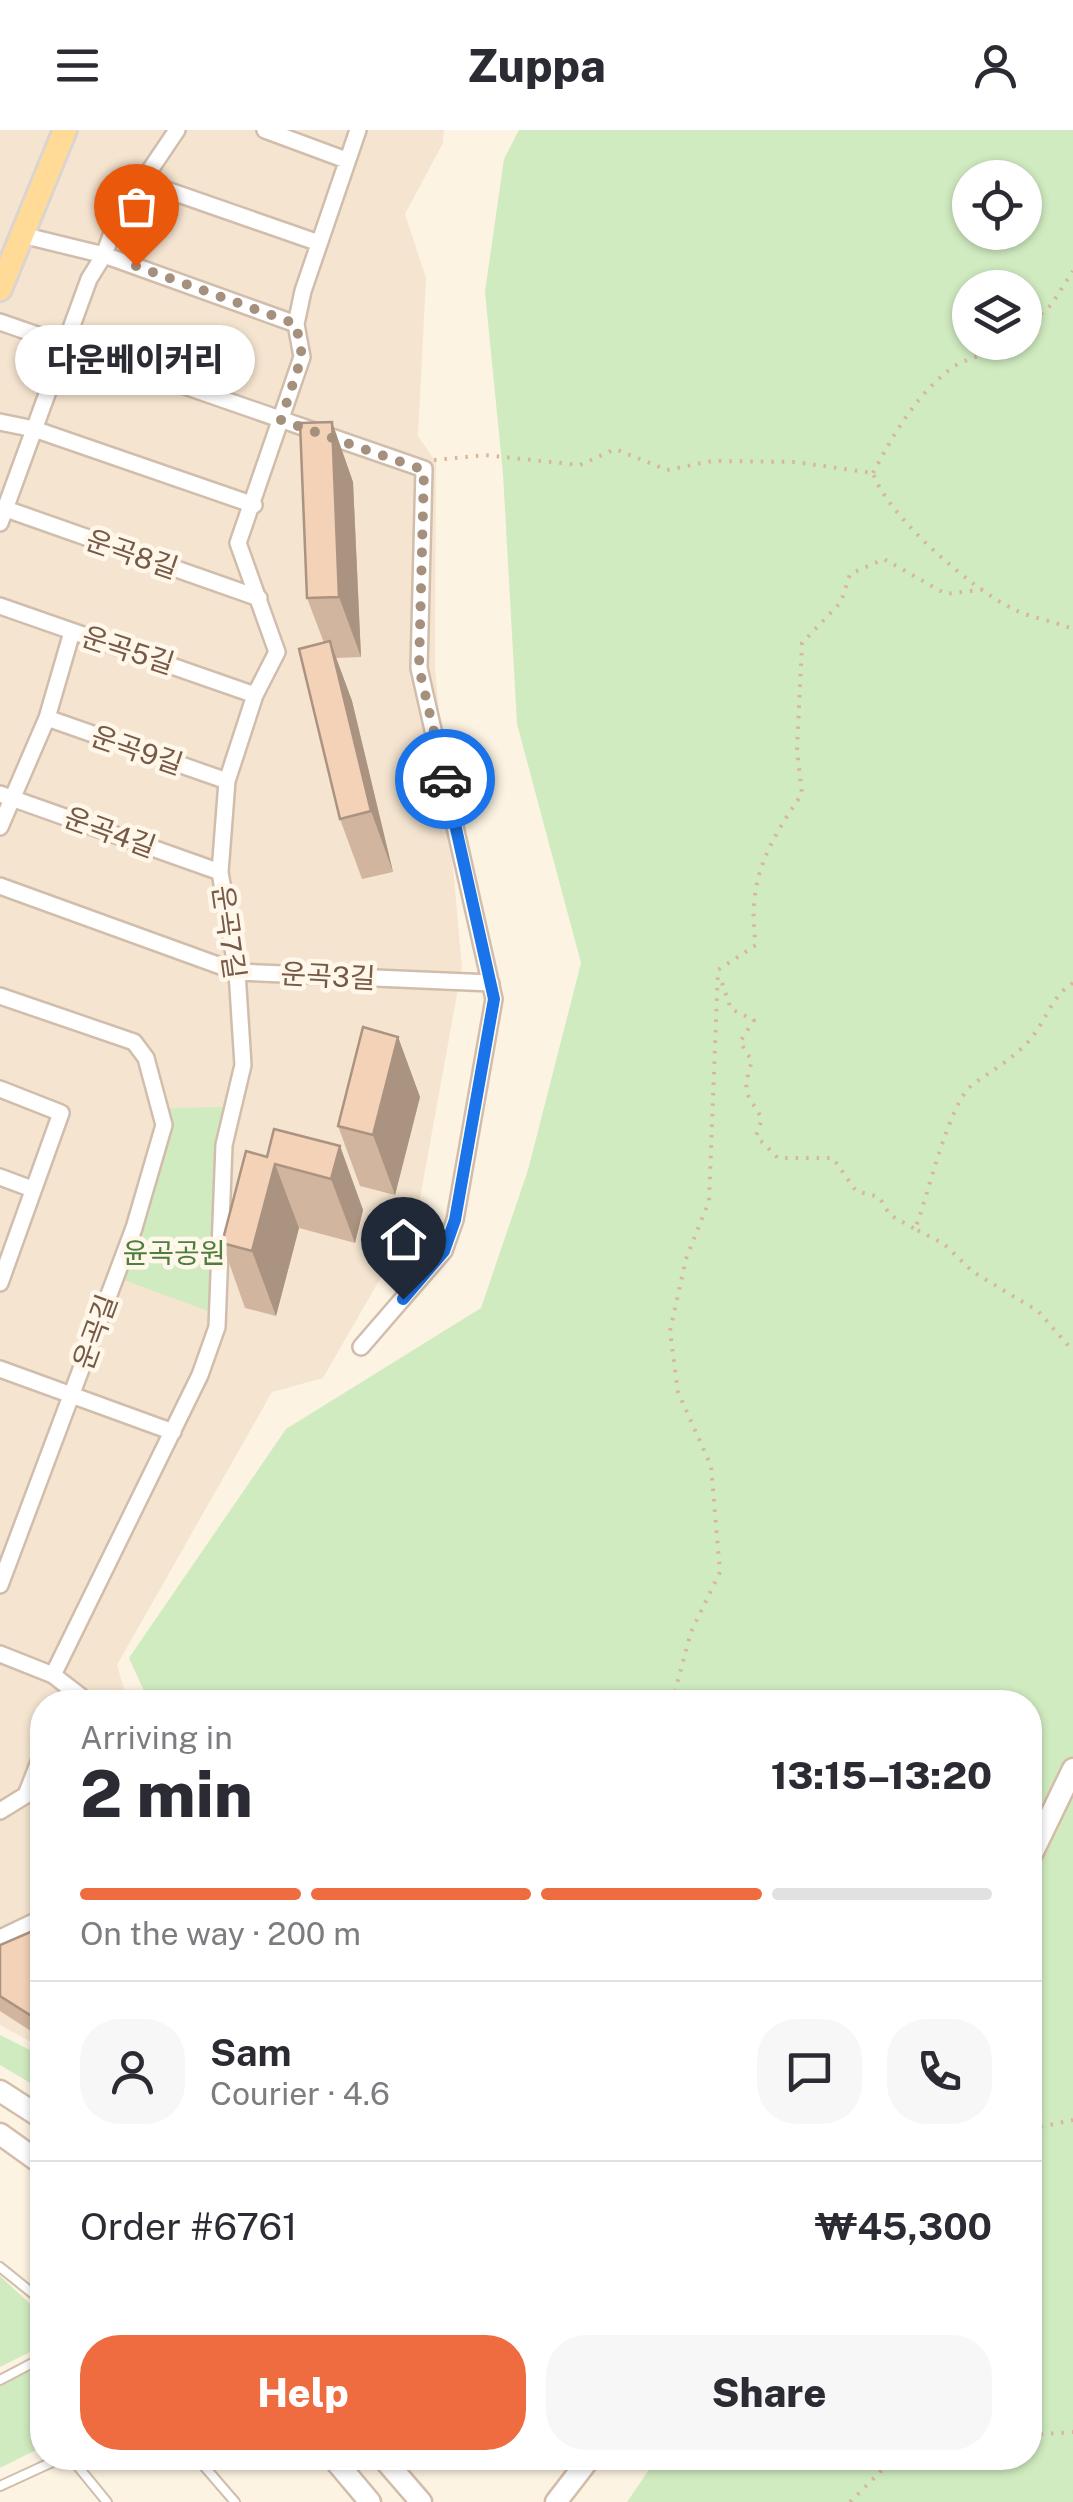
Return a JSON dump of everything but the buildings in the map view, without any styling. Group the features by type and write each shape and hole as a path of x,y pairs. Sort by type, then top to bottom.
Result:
{"main road":[{"path":"0,290 65,130"},
{"path":"1042,1833 1073,1768"},
{"path":"0,2091 30,2110"},
{"path":"0,2134 30,2155"},
{"path":"343,2470 370,2502"},
{"path":"393,2470 421,2502"},
{"path":"556,2502 581,2470"}],"street":[{"name":"운곡8길","path":"177,130 117,218 104,255 89,279 3,516 259,598"},
{"path":"264,130 346,160"},
{"name":"운곡7길","path":"53,1675 173,1432 217,1327 222,1160 242,1064 237,972 220,872 228,781 255,695 277,652 238,543 302,356 296,324 358,130"},
{"path":"141,181 319,243"},
{"path":"22,235 104,255 296,324"},
{"path":"0,322 63,348 424,470 419,668 494,999 464,1168 444,1251 361,1347"},
{"path":"0,422 34,429 254,505"},
{"name":"운곡5길","path":"0,606 255,695"},
{"path":"0,827 5,795 47,718 72,632"},
{"name":"운곡9길","path":"47,718 228,781"},
{"name":"운곡4길","path":"5,795 220,872"},
{"name":"운곡3길","path":"0,886 237,972 491,984"},
{"name":"운곡길","path":"0,996 134,1042 146,1058 164,1125 134,1228 0,1585"},
{"path":"0,1090 61,1113 1,1280"},
{"path":"0,1177 32,1190"},
{"path":"0,1369 173,1432"},
{"path":"0,1654 53,1675 64,1690"},
{"path":"0,1810 26,1794 30,1784"},
{"path":"0,1938 30,1924"}],"lane":[{"path":"0,2267 30,2291"},
{"path":"0,2380 30,2364"},
{"path":"0,2486 35,2470"},
{"path":"81,2470 107,2502"},
{"path":"208,2470 236,2502"}],"path":[{"path":"1042,313 1073,271"},
{"path":"972,360 951,367 900,422 873,473 878,486 920,540 1012,608 1073,629"},
{"path":"414,466 448,456 485,455 580,465 615,449 667,470 712,462 778,462 873,473"},
{"path":"986,589 946,594 884,559 850,574 841,602 802,643 797,750 802,794 762,856 752,922 756,944 718,970 731,1009 754,1020 740,1042 752,1061 744,1085 746,1100 762,1119 756,1136 778,1158 833,1158 856,1190 879,1197 890,1215 944,1244 973,1272 1038,1311 1073,1351"},
{"path":"675,1690 690,1632 720,1572 711,1466 678,1392 670,1331 686,1259 710,1202 721,978"},
{"path":"915,1230 954,1111 971,1086 998,1072 1026,1044 1047,1017 1056,993 1073,983"},
{"path":"1042,2126 1073,2120"},
{"path":"1042,2434 1073,2432"},
{"path":"850,2502 882,2470"}],"shaded area":[{"path":"0,130 444,130 443,143 405,214 426,278 418,436 436,462 435,668 462,967 417,1215 323,1378 272,1392 117,1665 124,1690 30,1690 30,2041 0,2025"}],"green space":[{"path":"519,130 1073,130 1073,2502 627,2502 649,2470 1042,2470 1042,1690 144,1690 129,1658 286,1429 481,1308 528,1170 581,963 517,724 503,474 485,292 504,159"},
{"name":"윤곡공원","path":"230,1107 211,1312 121,1279 169,1137 167,1108"},
{"path":"0,2035 30,2050 30,2083 0,2065"},
{"path":"0,2276 30,2304 30,2352 0,2367"},
{"path":"30,2369 30,2453 0,2468 0,2383"}],"way so far":[{"path":"136,266 296,324 302,356 281,420 424,470 419,668 445,779"}],"place":[{"name":"다운베이커리","path":"136,266"}],"route":[{"path":"403,1299 444,1251 455,1220 494,999 445,779"}]}
